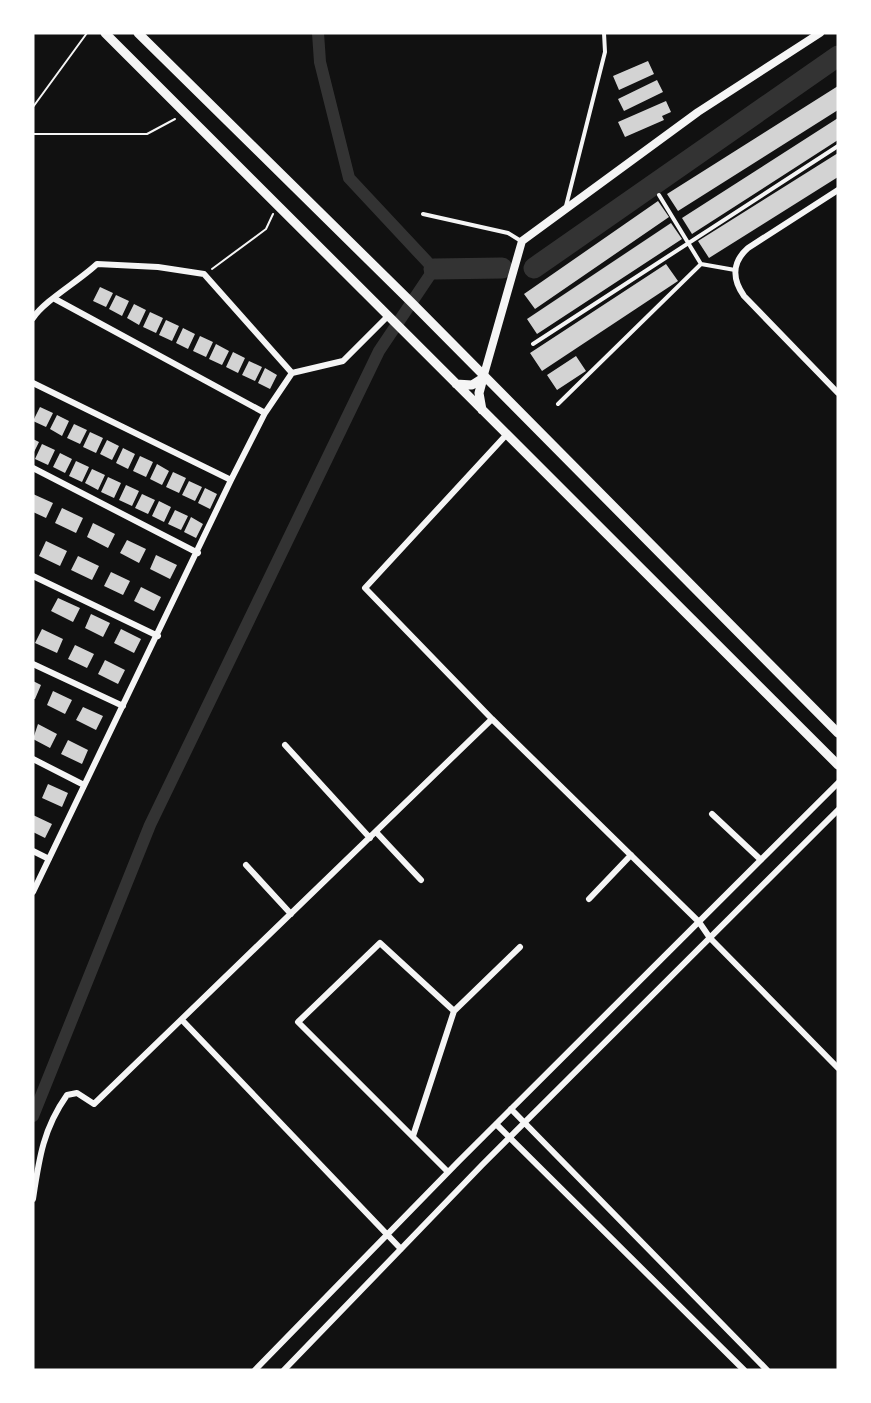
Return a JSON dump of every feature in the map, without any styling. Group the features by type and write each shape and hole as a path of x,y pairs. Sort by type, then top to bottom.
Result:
{"main road":[{"path":"105,33 838,765"},
{"path":"138,33 411,302 483,378 838,733"},
{"path":"456,384 472,385 483,378"},
{"path":"482,410 479,393 483,378"}],"street":[{"path":"483,378 522,241 698,112 820,33"},
{"path":"838,190 748,248 740,255 735,270 736,284 744,296 838,393"},
{"path":"33,307 55,299 97,264 158,267 204,274 292,373"},
{"path":"55,299 265,413"},
{"path":"33,318 41,306"},
{"path":"33,892 265,413 292,373 343,361 388,316"},
{"path":"33,383 231,480"},
{"path":"507,434 365,588 492,719 699,922 710,938 838,1068"},
{"path":"33,468 198,553"},
{"path":"33,576 158,636"},
{"path":"33,664 123,706"},
{"path":"33,1199 39,1150 56,1110 67,1095 77,1093 94,1104 492,719"},
{"path":"285,745 370,837"},
{"path":"33,759 84,785"},
{"path":"255,1370 448,1172 838,783"},
{"path":"284,1370 510,1137 838,810"},
{"path":"712,814 761,860"},
{"path":"376,832 421,880"},
{"path":"33,851 49,859"},
{"path":"589,899 631,855"},
{"path":"246,866 291,914"},
{"path":"448,1172 298,1022 380,943 454,1011"},
{"path":"413,1136 454,1011 520,947"},
{"path":"182,1020 401,1249"},
{"path":"511,1109 767,1370"},
{"path":"496,1124 744,1370"}],"lane":[{"path":"563,212 605,52 604,33"},
{"path":"533,344 838,146"},
{"path":"659,195 701,264 735,270"},
{"path":"423,214 508,233 522,241"},
{"path":"558,404 701,264"}],"path":[{"path":"33,107 87,33"},
{"path":"33,134 147,134 186,114"},
{"path":"204,274 266,230 277,205"}],"building":[{"path":"648,61 654,74 619,90 613,76"},
{"path":"657,80 663,92 624,111 618,99"},
{"path":"838,86 838,110 678,211 667,194"},
{"path":"666,101 671,112 662,116 664,120 625,137 618,122"},
{"path":"838,118 838,140 692,234 682,218"},
{"path":"838,153 838,177 709,258 698,241"},
{"path":"658,201 669,217 535,309 524,294"},
{"path":"671,223 682,239 537,334 527,319"},
{"path":"666,264 678,281 542,371 530,353"},
{"path":"100,287 113,293 106,307 93,301"},
{"path":"116,295 129,301 122,316 109,309"},
{"path":"134,304 146,310 139,325 127,318"},
{"path":"150,312 163,318 156,333 143,327"},
{"path":"166,320 179,326 172,341 159,335"},
{"path":"183,328 195,334 188,349 176,343"},
{"path":"200,336 213,342 206,357 193,351"},
{"path":"216,344 229,351 222,365 209,359"},
{"path":"233,352 245,358 238,373 226,367"},
{"path":"576,356 586,371 557,390 547,375"},
{"path":"249,361 262,367 255,381 242,375"},
{"path":"265,368 277,375 270,389 258,383"},
{"path":"40,407 53,413 46,427 33,421"},
{"path":"57,415 69,421 62,436 50,429"},
{"path":"74,424 87,430 80,444 67,438"},
{"path":"90,432 103,438 96,453 83,447"},
{"path":"33,439 39,442 33,454"},
{"path":"107,440 119,446 112,460 100,454"},
{"path":"42,444 55,450 48,465 35,459"},
{"path":"123,448 135,454 128,469 116,463"},
{"path":"60,453 72,459 65,473 53,467"},
{"path":"140,456 153,462 146,477 133,471"},
{"path":"76,461 89,467 82,482 69,476"},
{"path":"157,464 169,471 162,485 150,479"},
{"path":"92,469 105,475 98,490 85,483"},
{"path":"173,472 186,478 179,493 166,487"},
{"path":"108,477 121,483 114,498 101,492"},
{"path":"189,481 202,487 195,501 182,495"},
{"path":"126,485 139,491 132,506 119,500"},
{"path":"205,488 217,494 210,509 198,503"},
{"path":"33,494 53,503 46,518 33,512"},
{"path":"142,494 155,500 148,514 135,508"},
{"path":"159,501 171,507 164,522 152,516"},
{"path":"62,508 83,518 76,533 55,523"},
{"path":"175,510 188,516 181,530 168,524"},
{"path":"191,517 203,524 196,538 184,532"},
{"path":"93,523 115,534 108,548 87,537"},
{"path":"127,540 146,549 139,563 120,553"},
{"path":"46,541 67,551 60,566 39,556"},
{"path":"156,555 177,565 170,579 150,569"},
{"path":"78,556 99,566 92,580 71,570"},
{"path":"111,572 130,581 123,595 104,586"},
{"path":"141,587 161,597 154,611 134,601"},
{"path":"58,598 80,608 73,622 51,611"},
{"path":"91,614 110,623 103,637 85,628"},
{"path":"42,629 63,639 57,653 35,643"},
{"path":"121,629 141,639 134,653 114,643"},
{"path":"75,645 94,654 87,668 68,659"},
{"path":"105,660 125,670 118,684 98,674"},
{"path":"33,681 41,685 35,699 33,699"},
{"path":"53,691 72,700 65,714 47,705"},
{"path":"83,707 103,716 96,730 76,720"},
{"path":"38,724 57,734 50,748 33,739"},
{"path":"68,740 88,750 82,764 61,754"},
{"path":"48,784 68,793 62,807 42,798"},
{"path":"33,815 52,824 45,838 33,832"}],"waterway":[{"path":"33,1116 150,825 379,351 434,269 349,178 320,62 318,33"},
{"path":"534,268 838,56"},
{"path":"434,269 502,268"}]}
